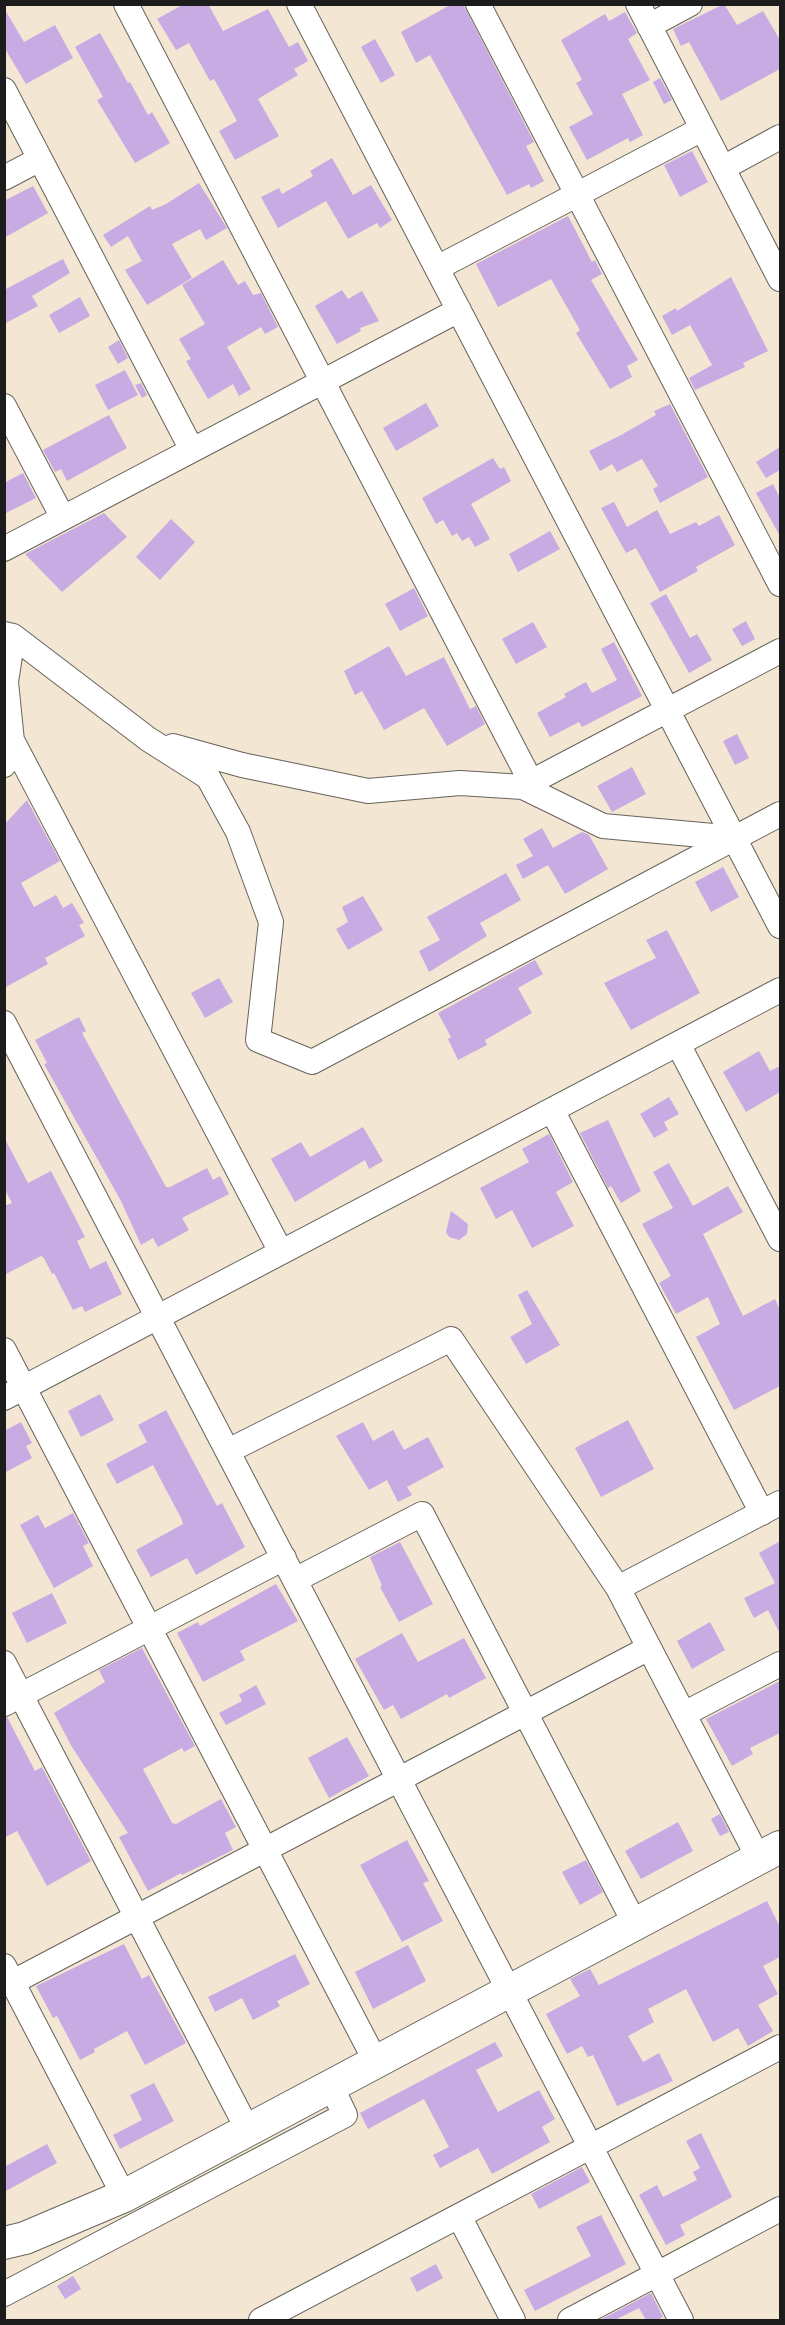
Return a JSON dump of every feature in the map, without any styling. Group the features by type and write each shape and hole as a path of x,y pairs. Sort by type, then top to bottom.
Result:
{"main road":[{"path":"4,2243 25,2238 124,2196 770,1853"}],"street":[{"path":"126,4 531,782 780,651"},
{"path":"299,4 780,926"},
{"path":"478,4 780,584"},
{"path":"638,4 780,279"},
{"path":"649,26 690,4"},
{"path":"4,90 192,450"},
{"path":"437,268 702,129"},
{"path":"723,168 780,137"},
{"path":"4,178 40,159"},
{"path":"4,549 459,310"},
{"path":"4,406 63,518"},
{"path":"4,765 8,733 6,682 9,635"},
{"path":"9,635 148,739 208,777 238,832 271,922 258,1040 312,1062 780,814"},
{"path":"8,733 281,1252"},
{"path":"148,739 242,765 368,791 460,783 523,787 603,826 735,838"},
{"path":"14,1393 780,990"},
{"path":"4,1023 681,2320"},
{"path":"678,1044 780,1239"},
{"path":"552,1110 771,1508 618,1588"},
{"path":"228,1451 451,1339 618,1588 684,1714 770,1853"},
{"path":"4,1350 14,1393 150,1628 376,2062"},
{"path":"295,1580 422,1514 635,1924"},
{"path":"13,1700 284,1558"},
{"path":"124,2196 9,1974 137,1917 649,1648"},
{"path":"4,1664 13,1700 137,1917 248,2130"},
{"path":"684,1714 780,1664"},
{"path":"262,2320 780,2048"},
{"path":"4,2294 345,2115 331,2086"},
{"path":"570,2320 780,2209"},
{"path":"459,2216 513,2320"}],"building":[{"path":"184,4 208,4 223,31 268,9 289,47 298,42 308,61 294,69 298,75 258,99 279,136 235,160 219,131 237,121 214,79 210,81 189,43 176,50 157,19"},
{"path":"452,4 463,4 534,142 526,146 544,181 531,188 529,184 507,195 430,55 416,63 401,32"},
{"path":"724,4 737,25 763,11 780,40 780,69 721,101 689,42 681,46 673,29"},
{"path":"4,8 24,42 55,25 73,58 26,84 4,47"},
{"path":"625,12 637,33 628,39 650,80 622,94 643,135 630,142 628,138 587,160 569,127 593,114 576,83 582,80 561,40 605,14 609,21"},
{"path":"100,33 148,115 152,112 170,143 135,163 97,100 103,97 75,47"},
{"path":"375,39 395,75 381,83 361,47"},
{"path":"660,78 672,100 664,104 653,82"},
{"path":"692,151 708,182 680,197 664,165"},
{"path":"332,158 353,195 371,185 392,220 380,228 377,223 348,239 326,201 278,228 261,197 279,188 282,194 313,176 310,171"},
{"path":"199,183 227,228 206,240 200,229 172,244 192,278 147,305 125,270 142,261 128,236 111,247 103,235 150,206 152,210 166,204"},
{"path":"33,186 48,213 4,238 4,201"},
{"path":"568,216 592,262 595,260 602,274 591,280 638,360 627,366 632,377 610,389 576,333 580,330 551,279 498,307 476,264"},
{"path":"63,259 70,273 32,296 38,306 4,324 4,290"},
{"path":"223,260 238,285 245,281 253,295 261,293 278,327 265,334 261,327 227,347 251,389 239,396 233,384 208,399 186,361 191,359 179,339 205,324 182,285"},
{"path":"731,277 768,351 743,363 745,367 695,390 689,378 712,365 690,325 672,335 662,316 676,308 677,311"},
{"path":"342,290 348,299 362,291 379,321 360,328 361,331 337,344 315,306"},
{"path":"80,297 90,316 59,333 49,315"},
{"path":"119,340 128,358 118,364 108,347"},
{"path":"125,370 138,395 108,410 95,385"},
{"path":"141,383 147,395 142,398 135,385"},
{"path":"426,403 439,426 396,451 383,428"},
{"path":"670,404 708,477 660,503 653,489 658,486 642,459 617,472 612,464 600,471 589,451 656,415 654,411"},
{"path":"109,415 127,448 67,481 61,469 55,472 43,450"},
{"path":"780,447 780,470 766,478 756,462"},
{"path":"493,458 500,469 504,467 511,481 471,504 490,539 475,547 469,537 462,541 457,533 452,536 443,520 436,524 422,498"},
{"path":"23,473 36,498 4,514 4,483"},
{"path":"773,484 780,498 780,536 756,493"},
{"path":"614,502 627,527 657,510 670,534 696,522 699,526 719,515 735,545 696,567 698,571 660,592 636,548 626,553 601,508"},
{"path":"104,513 127,537 62,592 25,554"},
{"path":"171,519 195,542 160,580 136,557"},
{"path":"550,531 560,549 518,572 509,554"},
{"path":"414,588 428,616 400,631 385,604"},
{"path":"666,594 690,638 697,634 712,660 689,673 650,603"},
{"path":"746,621 755,639 742,646 732,629"},
{"path":"533,622 547,647 516,664 502,639"},
{"path":"614,642 642,696 582,727 579,722 550,737 537,713 566,697 564,694 586,682 592,693 617,680 601,649"},
{"path":"389,646 406,676 444,657 470,709 476,706 485,724 447,746 424,708 384,730 362,691 355,695 344,671"},
{"path":"737,734 749,758 735,765 723,741"},
{"path":"632,767 646,794 612,812 597,786"},
{"path":"27,800 60,861 21,883 34,907 56,895 63,908 72,903 84,923 79,925 85,936 45,958 48,964 4,988 4,825"},
{"path":"542,828 553,848 582,832 589,835 608,869 565,894 548,865 523,879 516,865 533,856 523,839"},
{"path":"723,867 739,897 711,912 695,882"},
{"path":"506,873 521,900 480,923 487,936 429,972 419,951 440,940 427,917"},
{"path":"363,896 383,930 348,950 336,929 348,922 342,907"},
{"path":"667,930 700,993 631,1030 604,983 656,958 646,940"},
{"path":"535,960 543,974 518,988 532,1013 485,1040 487,1045 458,1060 448,1039 451,1037 438,1013"},
{"path":"219,978 233,1002 205,1018 191,993"},
{"path":"79,1017 86,1031 82,1033 166,1187 207,1168 213,1180 220,1176 229,1194 182,1218 189,1230 158,1247 153,1238 141,1245 121,1201 44,1064 47,1063 35,1040"},
{"path":"759,1051 770,1071 780,1066 780,1092 746,1112 723,1072"},
{"path":"669,1097 679,1114 664,1122 668,1130 654,1138 640,1114"},
{"path":"608,1120 641,1191 621,1203 611,1186 608,1188 580,1133"},
{"path":"363,1127 383,1161 369,1169 365,1160 295,1202 271,1159 301,1142 310,1157"},
{"path":"549,1134 573,1182 556,1192 574,1226 532,1248 512,1210 496,1219 480,1188 529,1162 522,1149"},
{"path":"4,1137 28,1183 51,1171 85,1237 77,1241 90,1269 106,1261 122,1294 85,1312 82,1306 73,1310 54,1273 52,1274 41,1256 4,1275 4,1206 12,1203 4,1188"},
{"path":"669,1163 693,1206 728,1186 743,1212 703,1234 743,1316 775,1299 780,1310 780,1386 734,1410 696,1337 720,1324 708,1297 676,1314 659,1283 671,1276 642,1224 673,1208 653,1172"},
{"path":"451,1211 468,1224 467,1234 459,1240 449,1237 446,1232"},
{"path":"527,1290 560,1345 526,1364 510,1337 532,1324 518,1295"},
{"path":"100,1394 114,1420 81,1437 68,1411"},
{"path":"166,1410 217,1506 222,1503 245,1547 196,1575 187,1558 151,1577 136,1550 183,1524 182,1520 153,1465 117,1484 106,1464 147,1442 138,1425"},
{"path":"628,1420 654,1469 601,1497 575,1448"},
{"path":"21,1422 32,1443 26,1446 32,1458 4,1473 4,1431"},
{"path":"363,1422 373,1441 393,1430 404,1450 428,1437 444,1467 407,1487 412,1495 398,1502 387,1480 369,1490 336,1436"},
{"path":"73,1513 89,1543 83,1546 93,1566 54,1588 20,1525 38,1515 45,1528"},
{"path":"780,1541 780,1634 768,1610 754,1618 744,1598 775,1583 759,1553"},
{"path":"400,1542 433,1604 399,1622 380,1587 382,1586 370,1557"},
{"path":"276,1584 298,1621 240,1651 245,1660 203,1682 177,1633 198,1622 200,1626"},
{"path":"52,1593 67,1623 27,1643 12,1613"},
{"path":"710,1622 725,1650 692,1669 677,1641"},
{"path":"402,1633 418,1662 464,1638 486,1678 449,1698 447,1694 401,1719 393,1705 384,1710 355,1659"},
{"path":"142,1648 195,1746 184,1752 182,1748 143,1769 172,1823 176,1824 221,1799 236,1827 225,1833 233,1850 182,1875 181,1873 148,1891 119,1837 128,1833 72,1747 54,1713 105,1682 99,1670"},
{"path":"780,1681 780,1733 750,1748 753,1754 732,1766 706,1719"},
{"path":"256,1685 266,1704 226,1725 219,1713 242,1701 239,1695"},
{"path":"7,1717 35,1771 42,1767 91,1861 47,1886 17,1831 4,1838 4,1718"},
{"path":"347,1737 369,1776 329,1798 308,1758"},
{"path":"720,1814 729,1832 720,1836 711,1819"},
{"path":"678,1822 693,1851 641,1879 625,1851"},
{"path":"407,1840 429,1881 423,1883 443,1921 402,1942 360,1865"},
{"path":"586,1860 603,1892 580,1905 562,1872"},
{"path":"767,1901 780,1927 780,1957 763,1966 778,1994 758,2005 773,2031 748,2046 738,2028 713,2042 686,1989 648,2009 654,2022 628,2036 643,2062 659,2053 673,2081 617,2106 593,2055 588,2057 582,2046 567,2054 546,2014 580,1996 570,1979 590,1969 599,1985"},
{"path":"124,1944 142,1979 149,1975 186,2043 145,2065 127,2031 94,2049 95,2052 80,2060 57,2016 53,2018 36,1986"},
{"path":"408,1945 426,1981 373,2009 355,1972"},
{"path":"295,1954 310,1984 277,2001 280,2006 253,2020 242,1998 215,2012 208,1997"},
{"path":"495,2042 503,2056 476,2070 498,2112 539,2090 555,2119 542,2127 550,2142 492,2174 478,2148 440,2168 433,2155 449,2147 424,2099 368,2129 360,2113"},
{"path":"154,2083 174,2121 120,2149 113,2135 142,2120 130,2095"},
{"path":"701,2133 732,2197 680,2225 685,2235 666,2245 639,2195 657,2185 663,2197 697,2180 693,2172 700,2168 686,2141"},
{"path":"47,2144 57,2163 4,2192 4,2167"},
{"path":"582,2167 590,2182 539,2209 531,2194"},
{"path":"601,2215 626,2264 535,2311 524,2290 591,2256 576,2227"},
{"path":"436,2264 443,2278 417,2292 410,2278"},
{"path":"73,2276 81,2289 65,2299 57,2286"},
{"path":"651,2293 663,2317 657,2320 646,2320 639,2308 615,2320 600,2320"}]}
